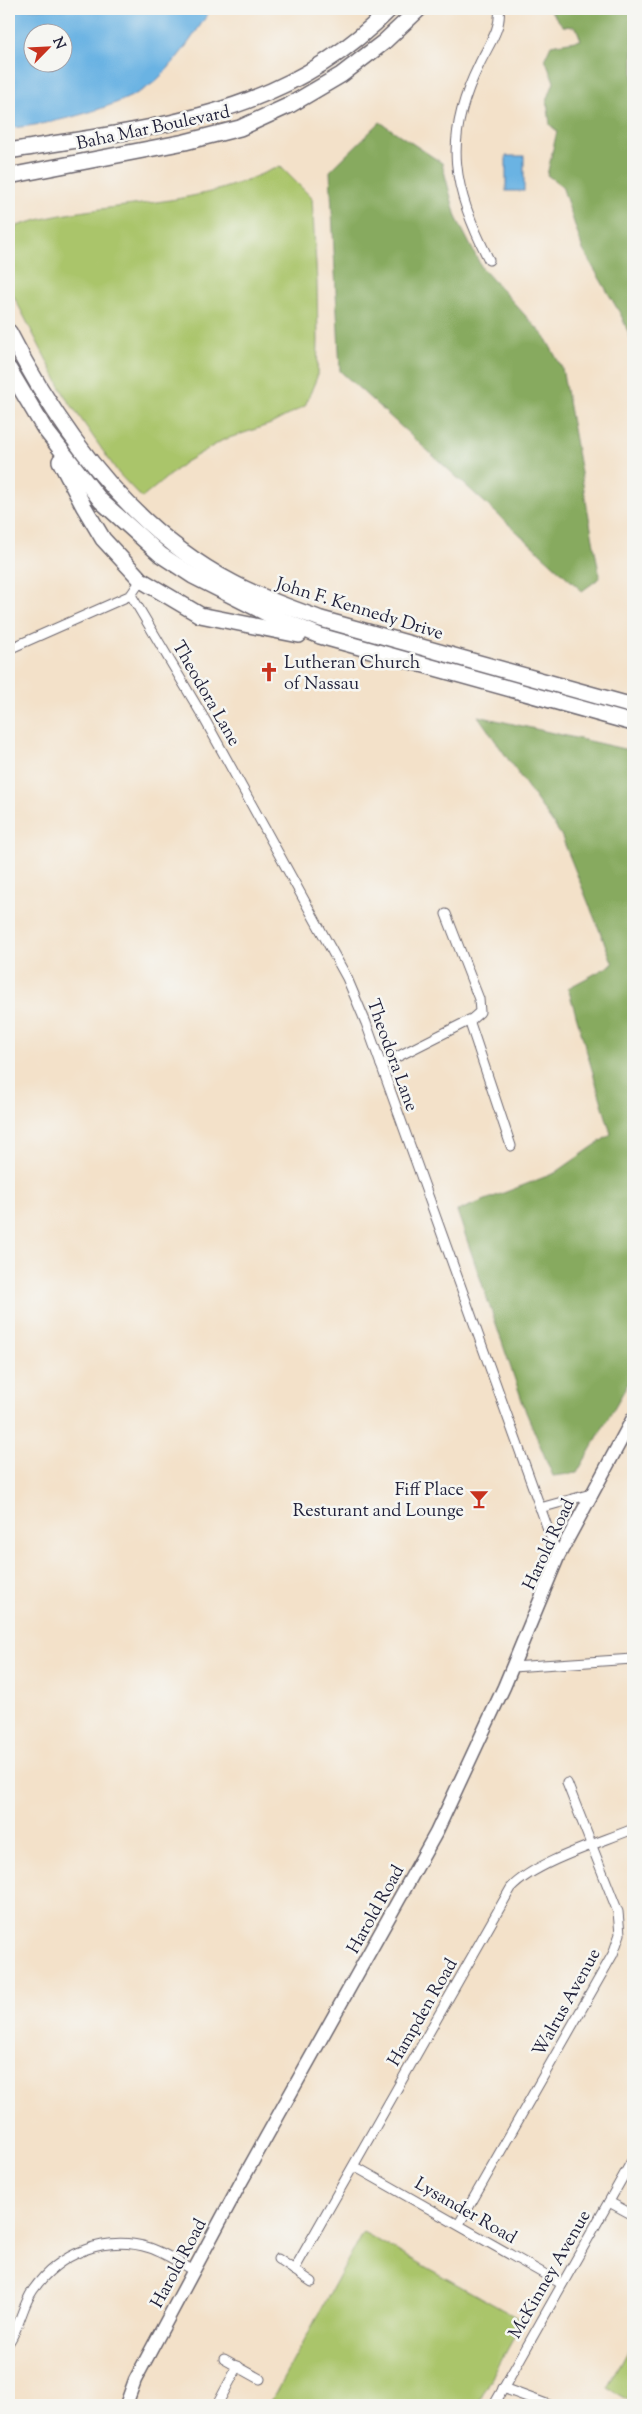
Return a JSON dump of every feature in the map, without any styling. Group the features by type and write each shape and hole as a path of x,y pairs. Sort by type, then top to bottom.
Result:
{"main road":[{"name":"Baha Mar Boulevard","path":"9,151 175,124 243,103 311,71 348,45 390,9"},
{"name":"Baha Mar Boulevard","path":"9,176 185,142 240,128 290,106 341,75 384,42 418,9"},
{"name":"John F. Kennedy Drive","path":"9,332 68,432 116,491 176,545 233,583 273,602 321,619 633,706"},
{"name":"John F. Kennedy Drive","path":"9,369 44,428 101,501 161,555 228,595 320,636 633,723"},
{"path":"44,428 84,507 103,539 141,580 200,615 301,635 320,636"},
{"name":"Harold Road","path":"126,2405 136,2380 194,2271 436,1833 512,1667 558,1557 633,1418"}],"street":[{"path":"490,260 472,226 462,197 458,178 456,134 461,106 471,80 496,33 499,9"},
{"path":"9,649 131,595 141,580"},
{"name":"Theodora Lane","path":"131,595 205,720 333,948 366,1023 558,1557"},
{"path":"380,1065 469,1020 480,1012 479,999 446,914"},
{"path":"469,1020 511,1146"},
{"path":"540,1508 591,1494"},
{"path":"512,1667 633,1659"},
{"name":"Walrus Avenue","path":"460,2224 617,1943 620,1934 618,1912 567,1783"},
{"name":"Hampden Road","path":"294,2270 511,1888 518,1880 531,1872 633,1829"},
{"name":"McKinney Avenue","path":"494,2405 633,2159"},
{"name":"Lysander Road","path":"354,2166 460,2224 562,2284"},
{"path":"609,2202 633,2215"},
{"path":"9,2342 16,2331 32,2292 43,2277 71,2256 97,2245 124,2242 151,2248 194,2271"},
{"path":"278,2259 312,2282"},
{"path":"224,2359 260,2379"},
{"path":"217,2405 238,2366"},
{"path":"504,2388 549,2405"}],"green space":[{"path":"549,9 633,9 633,344 621,315 583,250 562,186 547,175 557,131 550,125 547,101 554,82 545,58 551,45 581,40 576,27 563,26"},
{"path":"380,122 442,163 456,217 482,268 545,337 562,368 600,578 582,591 340,371 330,171"},
{"path":"280,166 312,198 317,282 317,377 305,406 271,424 223,440 184,463 142,498 119,474 65,396 9,287 9,243 17,226 84,211 208,193 240,183"},
{"path":"478,716 633,751 633,1375 577,1473 553,1476 526,1412 457,1211 555,1173 611,1134 568,988 613,964 561,835"},
{"path":"363,2232 523,2321 477,2405 269,2405"},
{"path":"631,2345 633,2346 633,2390 628,2400 607,2388"}],"water":[{"path":"9,9 211,9 174,61 148,87 111,105 89,112 9,128"},
{"path":"506,156 524,156 524,191 506,191"}],"place":[{"name":"Lutheran Church of Nassau","path":"269,672"},
{"name":"Fiff Place Resturant and Lounge","path":"479,1499"}]}
